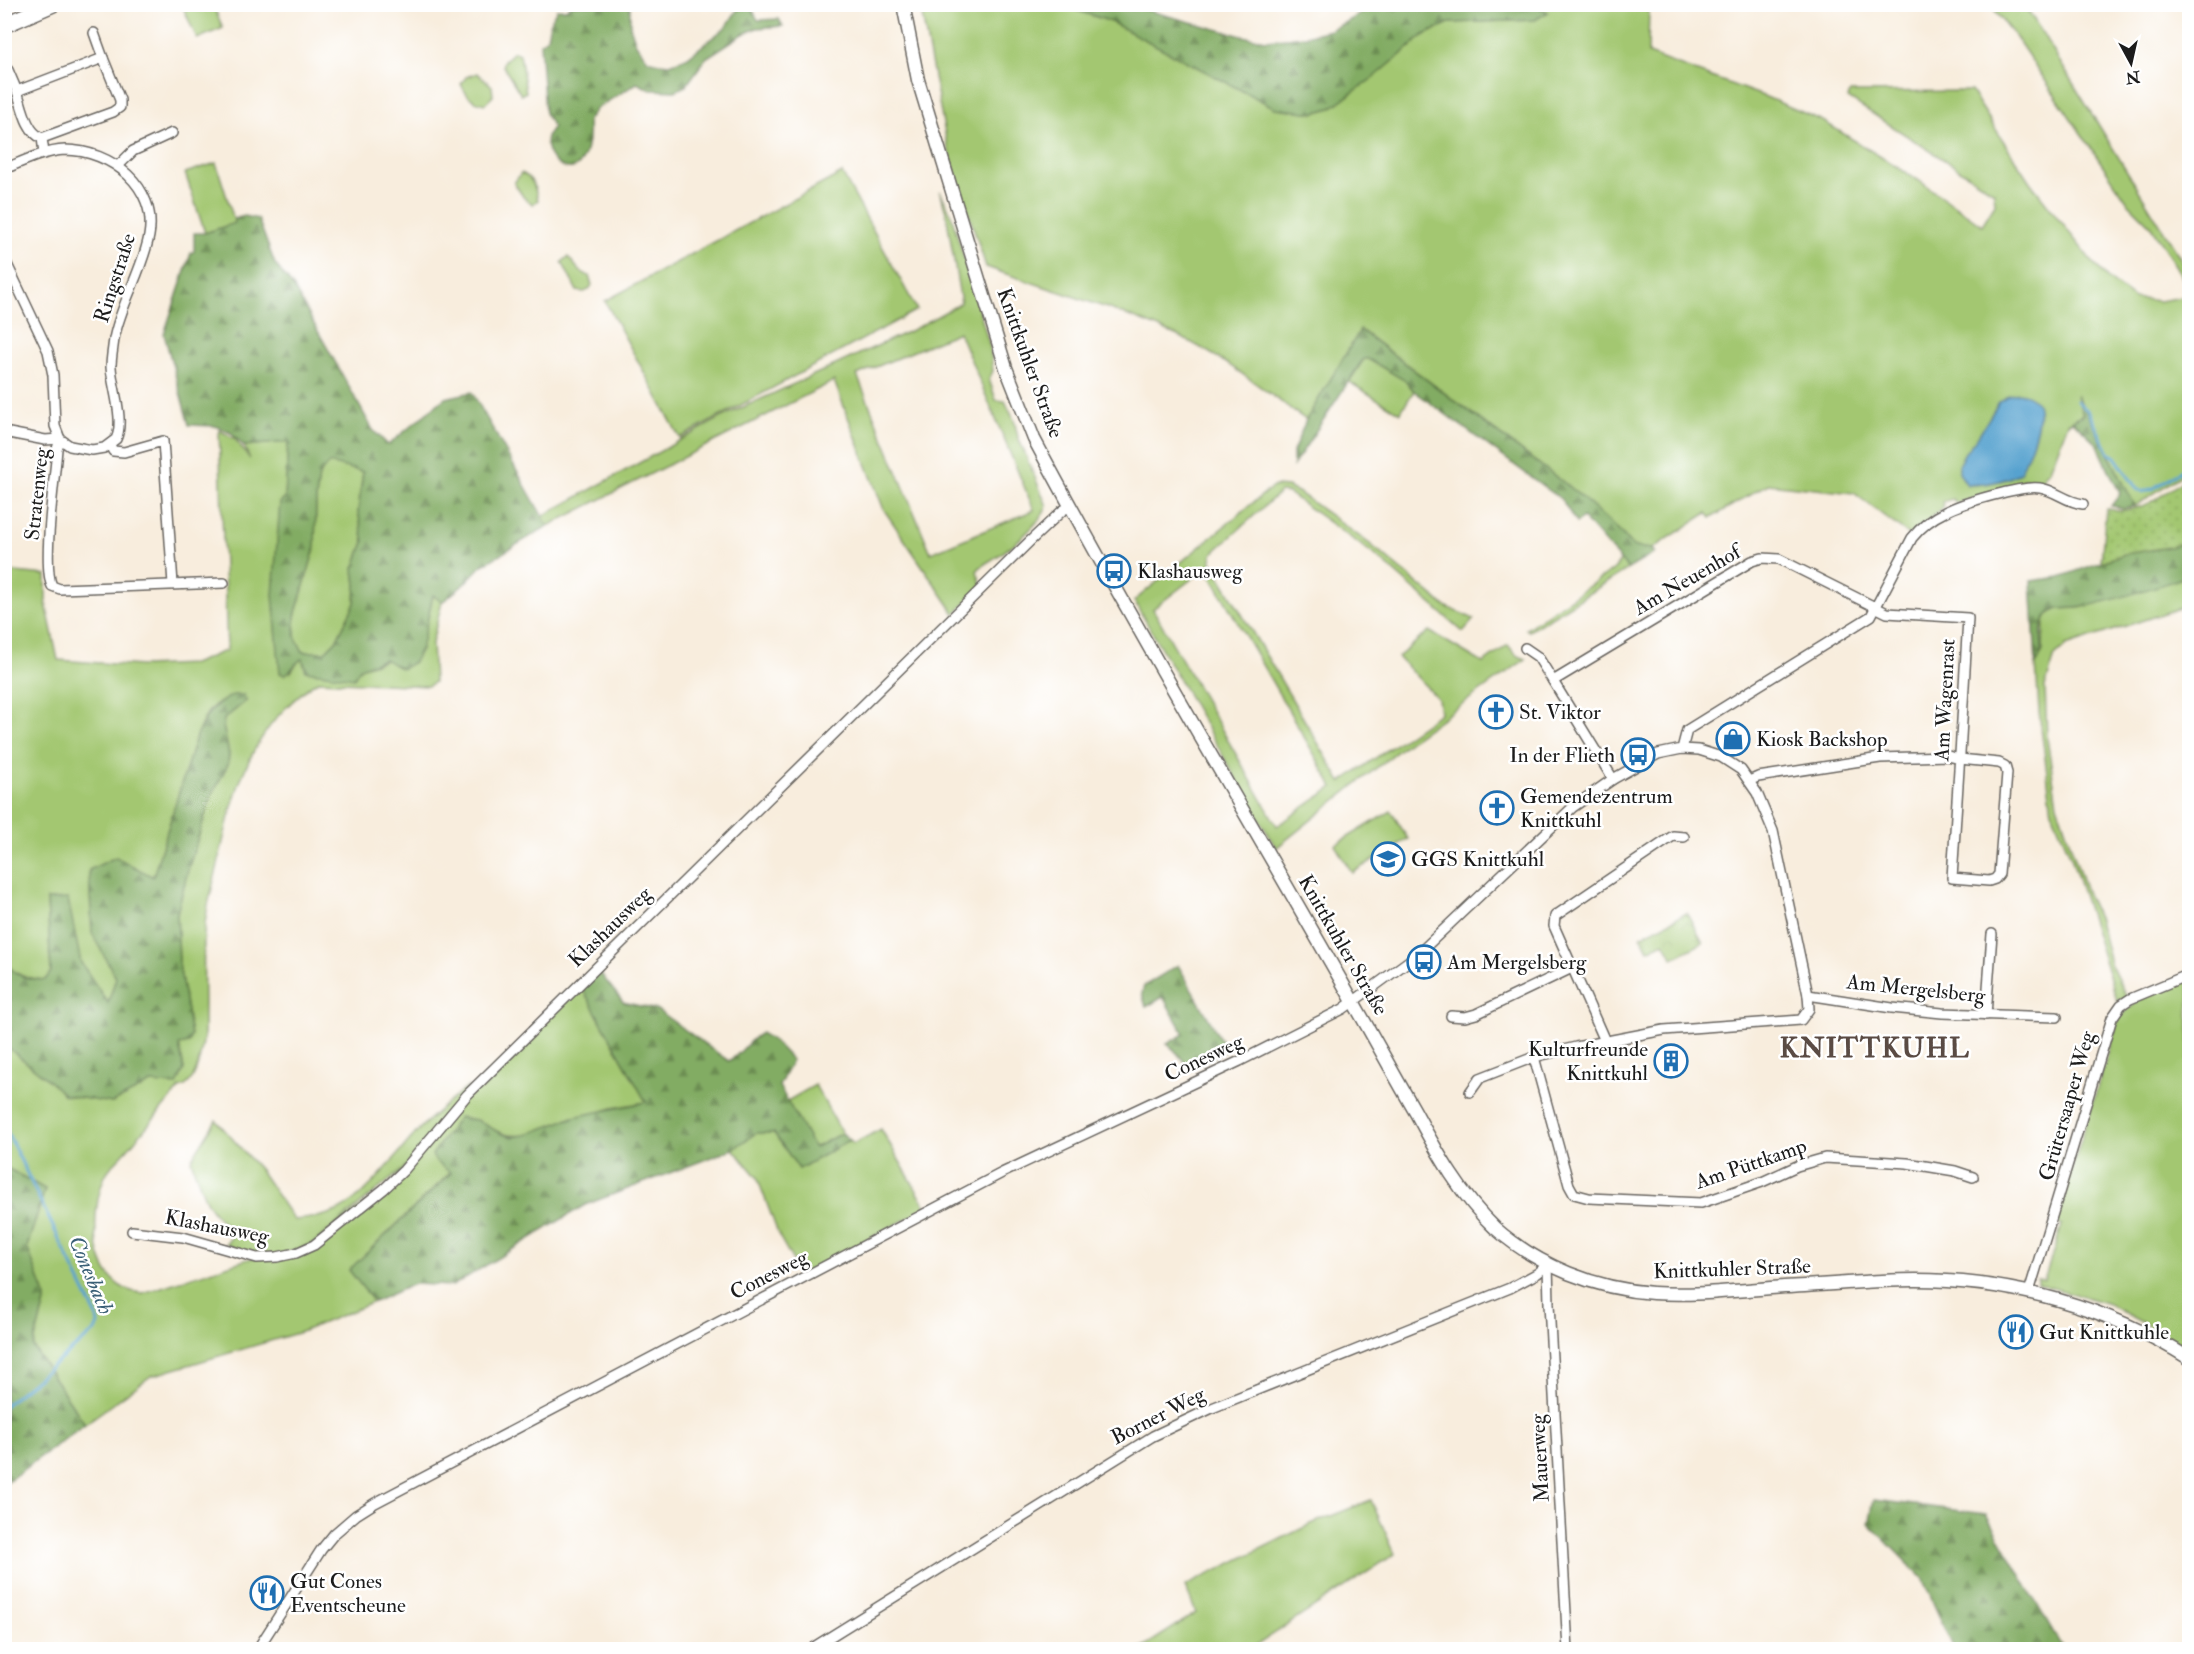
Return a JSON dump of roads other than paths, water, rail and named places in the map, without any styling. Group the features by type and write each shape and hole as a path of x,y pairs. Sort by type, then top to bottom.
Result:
{"main road":[{"path":"4,25 53,4"}],"street":[{"name":"Knittkuhler Straße","path":"903,4 918,80 1006,368 1034,439 1450,1174 1495,1227 1548,1264 1569,1274 1608,1286 1652,1293 1699,1293 1917,1280 1969,1282 2029,1292 2062,1301 2125,1324 2170,1346 2190,1359"},
{"path":"8,70 36,136 42,138 113,112 120,107 120,100 94,33"},
{"path":"17,91 103,58"},
{"path":"118,166 133,151 172,133"},
{"path":"42,138 44,153"},
{"name":"Ringstraße","path":"4,169 44,153 63,150 89,153 118,166 132,178 142,193 150,222 146,247 120,314 114,341 111,367 118,434 110,445"},
{"name":"Stratenweg","path":"4,258 9,278 48,351 53,375 55,426 60,439 57,449 49,557 48,576 51,586 60,589 224,583"},
{"path":"4,432 45,440 60,439 70,446 92,450 110,445 113,451 124,452 163,441 173,584"},
{"path":"1682,749 1687,730 1871,616 1912,538 1922,527 1945,512 2033,487 2083,504"},
{"name":"Klashausweg","path":"132,1231 183,1237 257,1258 286,1255 314,1245 397,1176 467,1095 563,999 1029,542 1070,506"},
{"name":"Am Neuenhof","path":"1553,681 1744,565 1761,558 1779,559 1876,607"},
{"name":"Am Wagenrast","path":"1876,607 1887,613 1968,618 1952,878 1989,881 1995,879 1999,874 2007,773 2005,766 1999,763 1960,759"},
{"path":"1525,648 1538,657 1613,779"},
{"path":"1354,1002 1417,955 1573,807 1613,779 1658,754 1682,749 1699,750 1721,757 1741,770 1763,805 1773,831 1808,995 1809,1009 1801,1020 1673,1029 1605,1041 1534,1057 1480,1078 1470,1092"},
{"path":"1749,781 1758,777 1880,758 1948,756 1960,759"},
{"path":"1605,1041 1554,926 1555,916 1673,836 1684,837"},
{"path":"1986,1015 1992,934"},
{"path":"1451,1016 1465,1017 1476,1014 1574,967"},
{"name":"Grütersaaper Weg","path":"2029,1292 2112,1018 2121,1005 2130,999 2190,974"},
{"name":"Am Mergelsberg","path":"1808,995 1892,1008 1986,1015 2057,1017"},
{"name":"Conesweg","path":"256,1650 321,1550 334,1534 356,1515 375,1503 1002,1173 1240,1061 1354,1002"},
{"name":"Am Püttkamp","path":"1534,1057 1569,1185 1574,1194 1583,1197 1701,1203 1762,1182 1797,1166 1825,1158 1907,1163 1955,1171 1973,1177"},
{"name":"Borner Weg","path":"809,1650 1153,1436 1212,1408 1510,1288 1538,1273 1548,1264"},
{"name":"Mauerweg","path":"1548,1264 1568,1650"}],"water":[{"path":"2018,393 2029,396 2038,407 2034,437 2020,473 1994,482 1967,485 1959,473 1959,464 1964,454 1999,402 2009,395"}],"waterway":[{"path":"2077,401 2088,411 2109,453 2115,457 2137,489 2142,492 2154,488 2190,465"},
{"name":"Conesbach","path":"4,1126 97,1317 98,1324 95,1331 4,1406"}],"place":[{"name":"Klashausweg","path":"1114,571"},
{"name":"St. Viktor","path":"1496,712"},
{"name":"Kiosk Backshop","path":"1733,739"},
{"name":"In der Flieth","path":"1638,755"},
{"name":"Gemendezentrum Knittkuhl","path":"1497,808"},
{"name":"GGS Knittkuhl","path":"1388,859"},
{"name":"Am Mergelsberg","path":"1424,962"},
{"name":"Kulturfreunde Knittkuhl","path":"1671,1061"},
{"name":"Gut Knittkuhle","path":"2016,1332"},
{"name":"Gut Cones Eventscheune","path":"267,1593"}],"district":[{"name":"KNITTKUHL","path":"1875,1048"}]}
